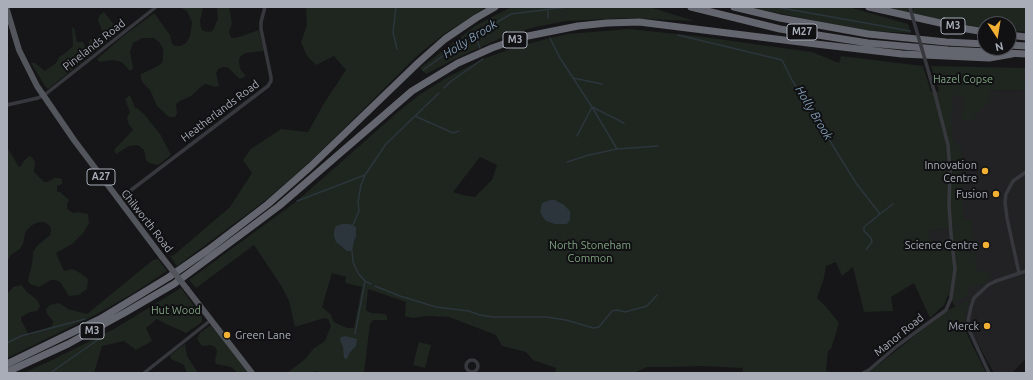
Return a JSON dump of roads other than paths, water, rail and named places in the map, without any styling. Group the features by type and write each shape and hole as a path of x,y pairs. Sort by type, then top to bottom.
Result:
{"highway":[{"name":"M3","path":"7,364 100,319 169,277 208,250 268,204 310,167 419,62 440,44 476,18 495,7"},
{"name":"M27","path":"691,7 780,29 868,43 977,51"},
{"name":"M27","path":"734,7 780,18 868,34 977,44"},
{"name":"M3","path":"868,7 977,31"},
{"name":"M3","path":"7,372 68,344 174,284 279,206 412,91 458,63 492,48 523,37 578,26 639,22 902,54 989,58 1000,56"}],"main road":[{"name":"Chilworth Road","path":"7,10 19,50 31,76 43,96 118,200 252,373"}],"street":[{"name":"Pinelands Road","path":"43,96 156,7"},
{"name":"Heatherlands Road","path":"118,200 268,86 271,81 271,77 261,29 265,7"},
{"name":"Manor Road","path":"863,373 869,370 946,310 951,298 955,269 951,228 948,145 935,94 909,7"},
{"path":"7,105 43,96"},
{"path":"1019,273 1005,202 1006,194 1013,181 1026,172"},
{"path":"989,373 970,332 968,317 970,307 974,298 988,285 1019,273 1026,272"},
{"path":"144,373 211,320"}],"waterway":[{"name":"Holly Brook","path":"396,7 393,32 397,49"},
{"name":"Holly Brook","path":"423,70 458,45 511,14 567,7"},
{"path":"776,7 910,31"},
{"path":"548,9 548,18"},
{"path":"475,35 480,48"},
{"name":"Holly Brook","path":"678,35 782,60 792,80 856,183 880,214 864,227 864,231 871,238 872,242 866,250"},
{"path":"550,38 560,58 617,149"},
{"path":"444,88 450,82 483,59"},
{"path":"573,78 602,84"},
{"path":"353,225 359,211 358,202 361,185 365,175 386,144 439,93"},
{"path":"577,136 592,107 624,123"},
{"path":"415,116 453,133 459,131"},
{"path":"567,162 589,155 617,149 658,146"},
{"path":"297,201 365,175"},
{"path":"880,214 893,204"},
{"path":"352,251 353,262 358,273 365,281 371,284"},
{"path":"355,334 365,281"},
{"path":"375,286 400,296 436,307 469,311 480,315 493,317 547,317 566,320 593,328 599,327 612,311 617,310 625,312 647,306 657,295"},
{"path":"7,343 21,336 85,319"},
{"path":"50,373 102,337"}],"place":[{"name":"Innovation Centre","path":"985,171"},
{"name":"Fusion","path":"996,194"},
{"name":"Science Centre","path":"986,245"},
{"name":"Merck","path":"987,326"},
{"name":"Green Lane","path":"227,335"}],"park label":[{"name":"Hazel Copse","path":"963,79"},
{"name":"North Stoneham Common","path":"590,251"},
{"name":"Hut Wood","path":"176,310"}]}
